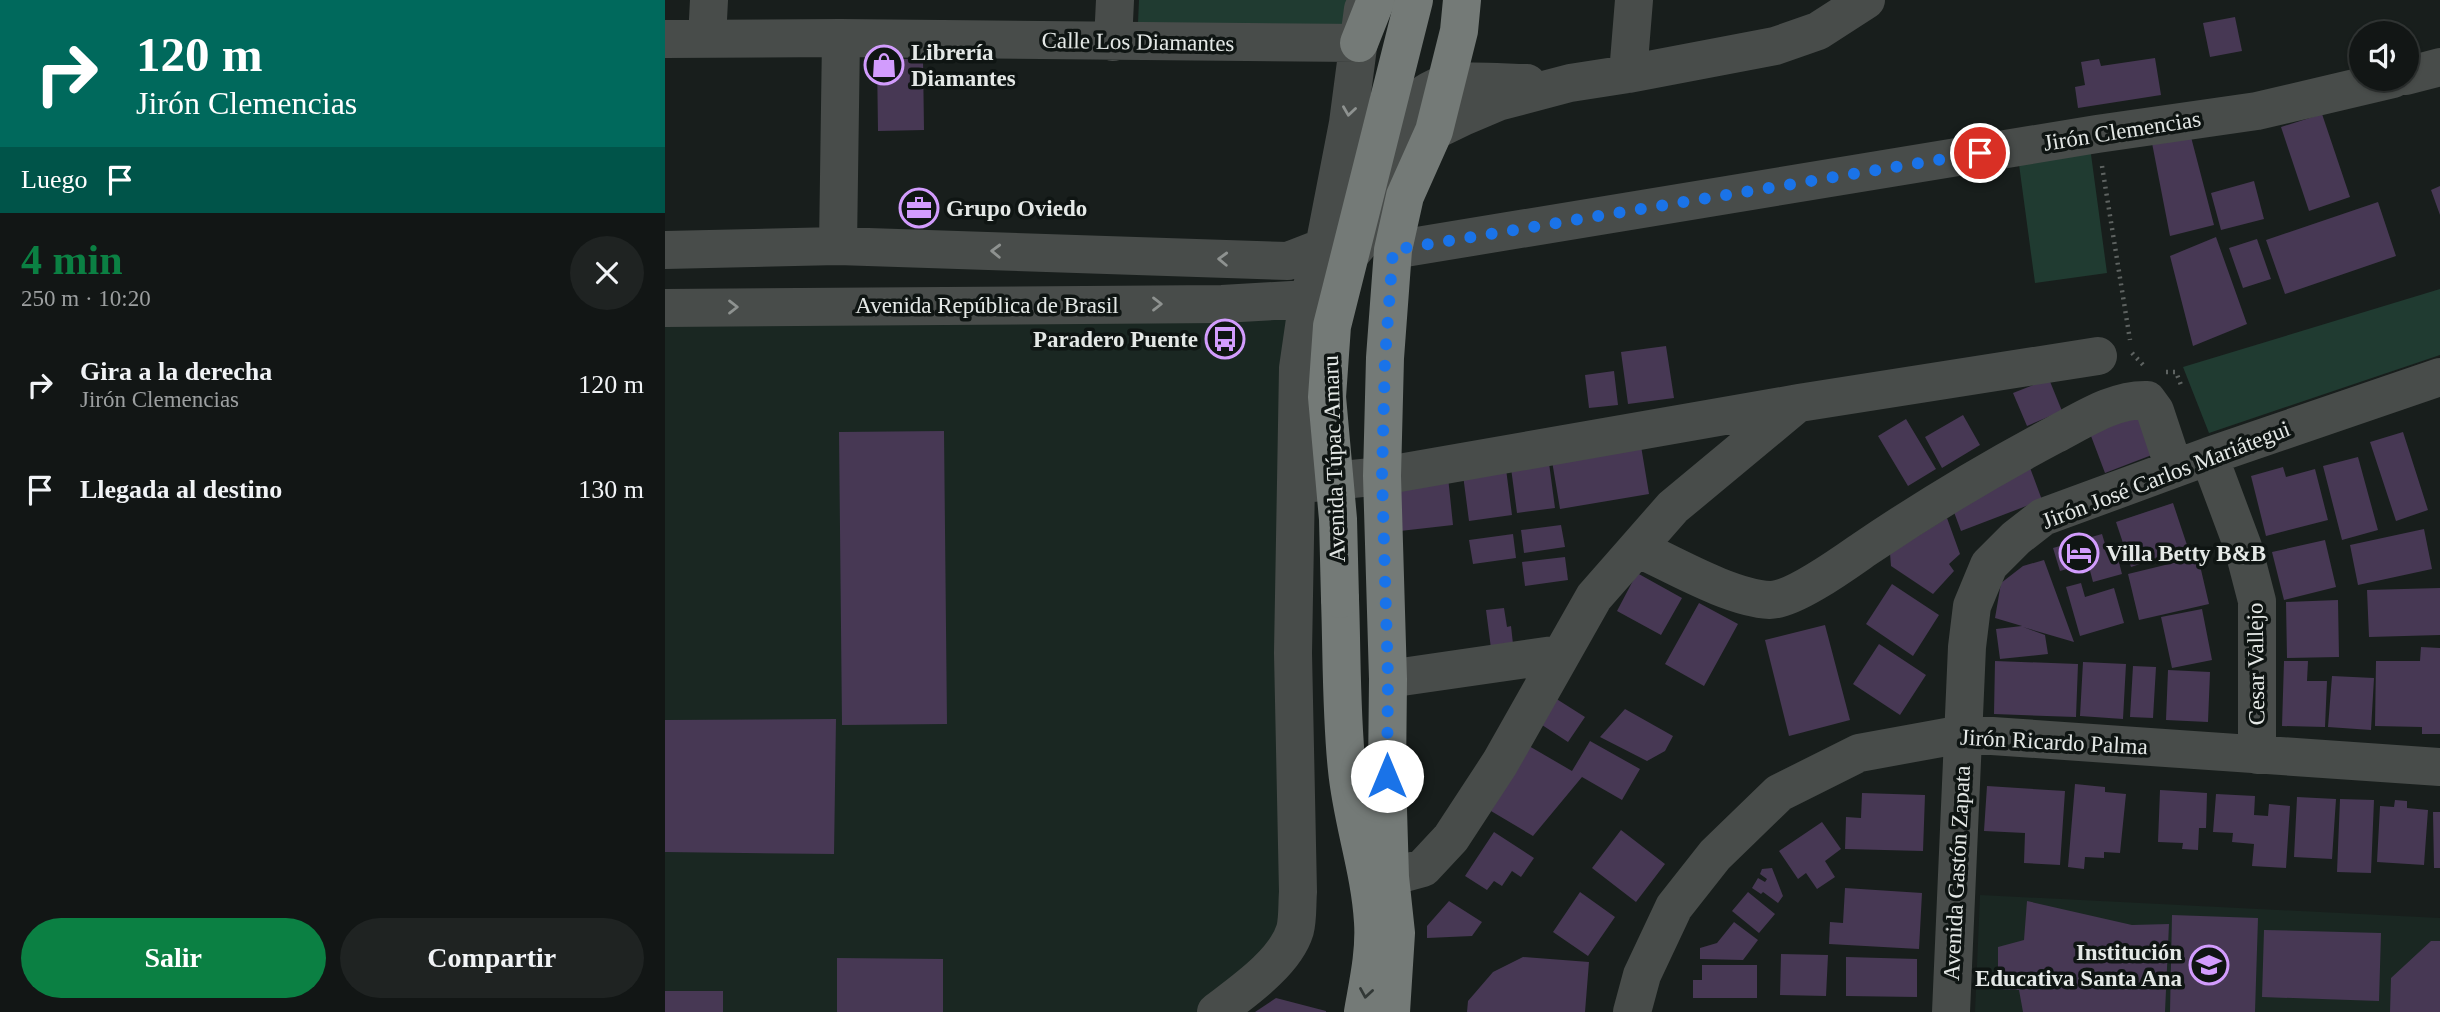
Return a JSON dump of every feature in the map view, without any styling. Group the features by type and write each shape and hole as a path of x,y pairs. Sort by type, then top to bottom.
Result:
{"main road":[{"path":"1359,43 1376,0"},
{"name":"Avenida Túpac Amaru","path":"1390,877 1370,798 1327,397 1332,326 1414,0"},
{"path":"1350,597 1348,359 1354,319 1414,94 1435,0"},
{"path":"1391,1012 1396,933 1390,877 1382,476 1385,358 1393,250 1405,196 1434,131 1460,16"},
{"name":"Avenida Túpac Amaru","path":"1350,597 1346,768 1373,925 1371,961 1363,1012"}],"street":[{"path":"707,39 709,0"},
{"path":"1113,42 1115,0"},
{"path":"1216,1012 1247,989 1280,957 1295,931 1299,892 1293,653 1298,368 1308,299 1307,254 1347,124 1364,0"},
{"path":"1628,74 1634,0"},
{"path":"1308,299 1359,244 1406,166 1434,131 1498,102 1570,83 1775,46 1818,31 1866,0"},
{"path":"1460,16 1466,54 1477,66 1501,79 1524,83"},
{"path":"838,246 841,38"},
{"name":"Calle Los Diamantes","path":"665,40 841,38 1359,43"},
{"path":"2419,73 2440,67"},
{"path":"665,250 838,246 1307,254 1335,229 1352,180 1386,132 1403,112 1431,91 1447,83 1570,83"},
{"name":"Jirón Clemencias","path":"1393,250 2097,134 2257,111 2349,89"},
{"path":"887,306 888,248"},
{"name":"Avenida República de Brasil","path":"665,308 1222,304 1308,299"},
{"path":"1296,484 1382,476 1799,403 2098,356"},
{"name":"Jirón José Carlos Mariátegui","path":"1963,734 1972,606 1989,565 2016,538 2043,517 2192,462 2437,389"},
{"name":"Cesar Vallejo","path":"1637,548 1739,594 1773,600 1815,583 1989,469 2102,411 2134,400 2147,400 2192,462 2243,547 2257,601 2257,755"},
{"path":"1390,877 1423,868 1451,838 1500,762 1594,597 1673,507 1799,403"},
{"path":"1388,679 1560,654"},
{"name":"Jirón Ricardo Palma","path":"1632,1012 1642,975 1674,907 1715,855 1779,793 1859,753 1963,734 2440,767"},
{"name":"Avenida Gastón Zapata","path":"1951,1012 1963,734"}],"path":[{"path":"2097,134 2132,352 2098,356"}],"shaded area":[{"path":"665,293 1305,299 1295,890 1269,972 1220,1012 665,1012"},
{"name":"Institución Educativa Santa Ana","path":"1980,895 2440,918 2440,1012 1975,1012"}],"green space":[{"path":"1139,0 1349,0 1346,25 1138,23"},
{"path":"2090,147 2107,273 2035,283 2018,157"},
{"path":"2440,289 2440,355 2209,433 2183,367"}],"building":[{"path":"2235,17 2242,51 2210,57 2203,23"},
{"path":"2155,58 2161,95 2078,108 2075,87 2085,85 2081,62 2099,59 2101,66"},
{"path":"877,59 923,59 924,130 878,131"},
{"path":"2322,114 2350,197 2309,211 2281,127"},
{"path":"2191,137 2214,225 2170,236 2152,143"},
{"path":"2254,181 2264,219 2221,230 2211,193"},
{"path":"2440,186 2440,215 2431,190"},
{"path":"2378,202 2396,256 2285,294 2266,240"},
{"path":"2216,237 2247,324 2193,346 2170,256"},
{"path":"2257,239 2271,279 2243,288 2229,248"},
{"path":"1666,346 1674,398 1628,404 1621,352"},
{"path":"1614,371 1618,405 1589,408 1585,375"},
{"path":"2049,379 2062,411 2027,426 2013,393"},
{"path":"2140,408 2157,453 2105,473 2088,428"},
{"path":"1963,415 1980,445 1942,468 1925,437"},
{"path":"1906,419 1936,469 1908,486 1878,436"},
{"path":"944,431 947,724 842,725 839,432"},
{"path":"2403,432 2428,510 2396,521 2370,442"},
{"path":"1641,446 1649,494 1560,509 1552,461"},
{"path":"2358,457 2378,530 2342,540 2323,466"},
{"path":"1549,463 1555,508 1517,513 1511,468"},
{"path":"2029,465 2042,500 1961,531 1948,496"},
{"path":"2283,467 2286,477 2315,469 2328,520 2266,536 2251,476"},
{"path":"1506,469 1512,515 1469,521 1463,475"},
{"path":"1448,477 1453,525 1400,531 1395,483"},
{"path":"2173,503 2188,548 2131,567 2116,522"},
{"path":"1947,518 1960,554 1949,564 1954,571 1933,594 1891,566 1890,553"},
{"path":"1561,525 1565,547 1524,553 1521,530"},
{"path":"2424,529 2432,569 2358,585 2350,545"},
{"path":"1513,534 1516,558 1473,564 1469,540"},
{"path":"2102,534 2109,557 2117,555 2122,574 2093,582 2088,563 2060,571 2053,548"},
{"path":"2325,540 2336,587 2284,600 2272,552"},
{"path":"1565,557 1568,580 1525,586 1522,562"},
{"path":"2198,557 2209,604 2139,620 2128,574"},
{"path":"2044,560 2074,642 2023,627 2045,635 2048,654 2000,659 1996,629 2022,626 1995,618 2001,583 2023,566"},
{"path":"1637,573 1682,598 1661,635 1617,611"},
{"path":"2081,583 2085,597 2114,588 2124,623 2080,636 2066,587"},
{"path":"1892,584 1939,615 1913,656 1866,624"},
{"path":"2440,588 2440,635 2369,637 2367,590"},
{"path":"2338,600 2339,657 2287,658 2286,602"},
{"path":"1699,603 1738,624 1704,686 1665,664"},
{"path":"1504,608 1507,627 1511,626 1514,653 1492,656 1486,610"},
{"path":"2202,609 2212,660 2172,668 2161,617"},
{"path":"1825,625 1850,720 1789,736 1765,640"},
{"path":"1879,644 1926,675 1900,715 1853,684"},
{"path":"2421,647 2440,648 2440,734 2422,734 2422,727 2375,726 2376,661 2420,661"},
{"path":"1995,661 2078,664 2076,717 1994,714"},
{"path":"2284,661 2308,661 2307,681 2327,681 2325,727 2282,726"},
{"path":"2083,662 2126,664 2123,719 2080,716"},
{"path":"2133,666 2156,667 2153,718 2130,717"},
{"path":"2168,670 2210,672 2208,722 2166,720"},
{"path":"2332,676 2374,678 2371,730 2328,727"},
{"path":"1555,698 1585,717 1568,742 1539,723"},
{"path":"1625,709 1673,736 1665,751 1647,761 1600,737"},
{"path":"836,719 834,854 665,852 665,720"},
{"path":"1590,741 1640,769 1622,800 1582,777 1533,836 1491,811 1529,746 1572,771"},
{"path":"2075,784 2105,787 2105,792 2126,794 2120,853 2104,852 2104,858 2085,857 2084,869 2068,867"},
{"path":"1987,786 2065,791 2060,865 2024,863 2025,833 1984,831"},
{"path":"2160,790 2207,793 2206,828 2199,828 2198,850 2182,849 2183,843 2158,842"},
{"path":"1862,793 1925,795 1923,851 1845,849 1846,817 1861,818"},
{"path":"2216,794 2255,796 2254,815 2268,816 2269,804 2290,806 2286,868 2252,866 2254,844 2232,842 2233,833 2213,832"},
{"path":"2297,797 2336,799 2332,859 2294,857"},
{"path":"2340,799 2374,800 2371,873 2337,872"},
{"path":"2395,800 2407,801 2407,808 2428,810 2424,865 2377,862 2380,806 2394,807"},
{"path":"2433,812 2440,812 2440,868 2434,868"},
{"path":"1822,822 1841,849 1825,861 1835,877 1817,889 1806,873 1798,879 1779,851"},
{"path":"1621,830 1665,864 1636,902 1592,868"},
{"path":"1494,832 1534,858 1521,877 1512,871 1502,886 1494,881 1487,890 1465,876"},
{"path":"1772,868 1783,896 1778,903 1752,888 1758,878 1765,882 1767,879 1760,874 1762,869"},
{"path":"1845,888 1922,893 1919,949 1829,944 1830,922 1843,923"},
{"path":"1580,892 1615,917 1588,956 1553,932"},
{"path":"1748,892 1775,914 1759,933 1732,911"},
{"path":"1449,901 1482,922 1472,936 1427,938 1427,926"},
{"path":"2027,901 2132,925 2169,924 2165,1012 2023,1012 2019,990 1998,989 1998,947 2024,940"},
{"path":"2172,915 2258,918 2255,1012 2170,1012"},
{"path":"1734,922 1758,940 1743,960 1700,959 1700,948 1717,943"},
{"path":"2264,930 2381,933 2379,1001 2262,997"},
{"path":"2431,941 2440,941 2440,1012 2390,1012 2391,978"},
{"path":"1781,954 1828,955 1826,996 1780,995"},
{"path":"1523,957 1589,962 1585,1012 1467,1012 1468,1001 1493,972"},
{"path":"1846,957 1917,959 1917,997 1846,996"},
{"path":"837,958 943,959 943,1012 837,1012"},
{"path":"1702,965 1757,965 1757,998 1693,998 1693,980 1702,980"},
{"path":"665,991 723,991 723,1012 665,1012"},
{"path":"1276,998 1326,1011 1326,1012 1255,1012"}],"place":[{"name":"Librería Diamantes","path":"884,65"},
{"name":"Grupo Oviedo","path":"919,208"},
{"name":"Paradero Puente","path":"1225,339"},
{"name":"Villa Betty B&B","path":"2079,553"},
{"name":"Institución Educativa Santa Ana","path":"2209,965"}],"route":[{"path":"1387,776 1388,679 1382,476 1385,358 1393,250 1980,153"}]}
